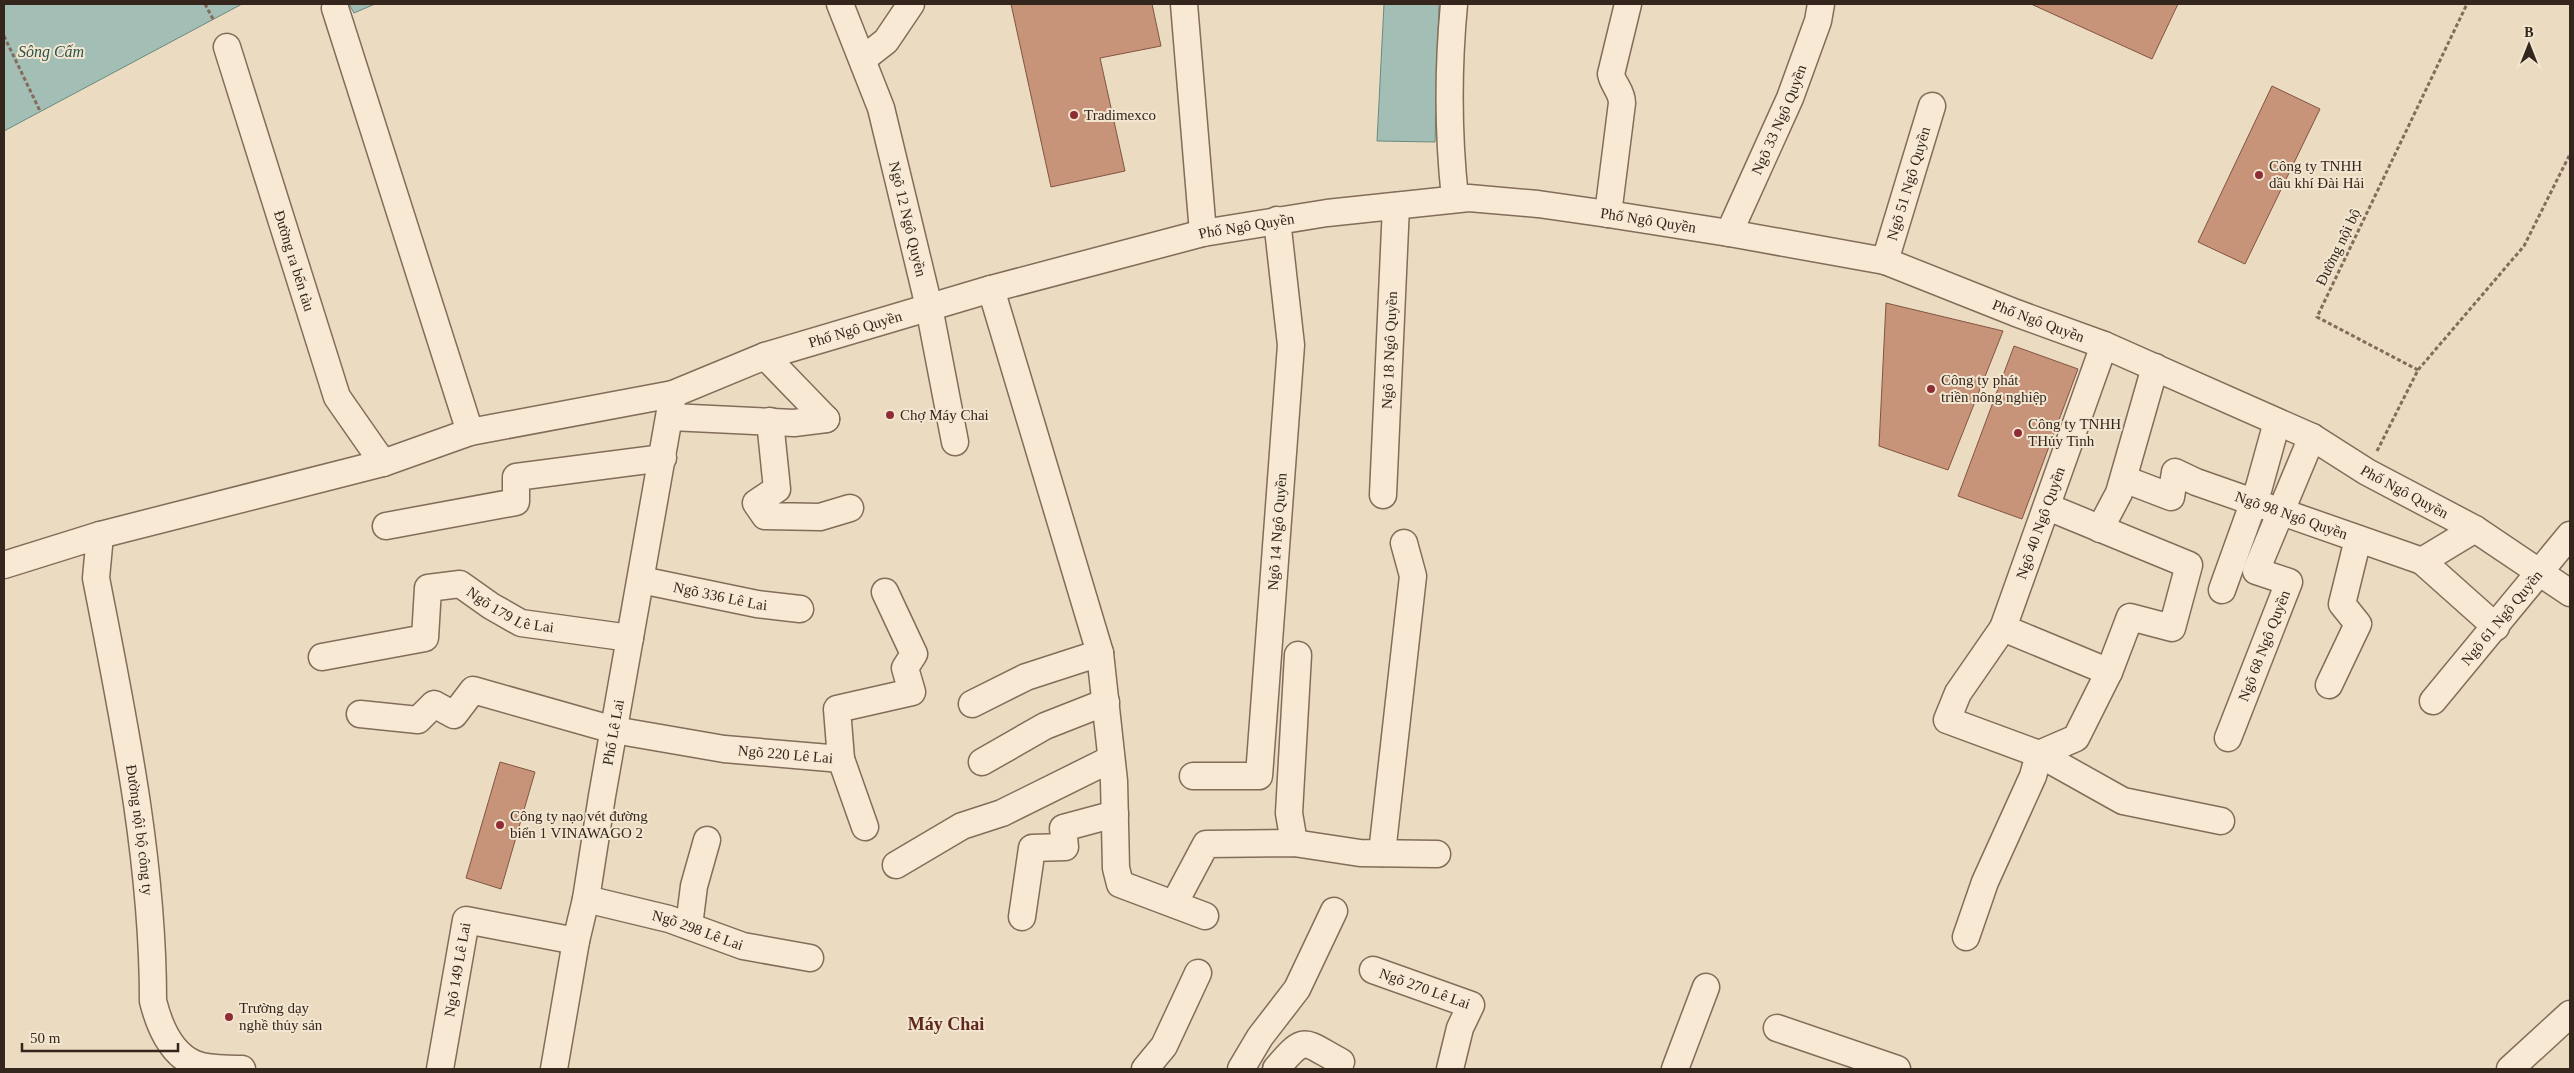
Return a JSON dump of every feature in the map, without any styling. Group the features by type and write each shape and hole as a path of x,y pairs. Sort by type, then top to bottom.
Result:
{"street":[{"name":"Ngõ 12 Ngô Quyền","path":"840,4 864,59 883,117 929,307 955,442"},
{"path":"864,59 886,41 911,4"},
{"path":"1184,4 1202,233"},
{"path":"1454,4 1450,134 1455,198"},
{"path":"1608,214 1622,102 1621,93 1612,81 1611,74 1628,4"},
{"name":"Ngõ 33 Ngô Quyền","path":"1729,233 1790,98 1818,21 1821,4"},
{"path":"335,8 470,432"},
{"name":"Đường ra bến tàu","path":"227,47 337,397 383,463"},
{"name":"Ngõ 51 Ngô Quyền","path":"1885,261 1932,106"},
{"name":"Phố Ngô Quyền","path":"672,405 765,356 991,289 1202,233 1277,220 1455,198 1488,198 1729,233 1885,261 2016,313 2104,344 2312,437 2367,472 2475,529 2570,593"},
{"name":"Ngõ 18 Ngô Quyền","path":"1383,495 1396,206"},
{"name":"Ngõ 14 Ngô Quyền","path":"1192,776 1259,776 1291,345 1277,220"},
{"path":"991,289 1100,653 1111,758 1116,868 1120,884 1205,916"},
{"name":"Ngõ 40 Ngô Quyền","path":"2039,754 1947,720 1958,693 2003,628 2048,507 2104,344"},
{"path":"4,565 100,536 383,463 470,432 672,405 770,421 794,423 826,420 765,356"},
{"path":"2100,529 2119,493 2155,367"},
{"name":"Phố Lê Lai","path":"554,1069 576,941 586,899 672,405"},
{"path":"770,421 777,489 756,503 765,516 820,517 850,508"},
{"path":"2222,590 2254,502 2277,422"},
{"name":"Ngõ 68 Ngô Quyền","path":"2228,738 2289,582 2256,571 2312,437"},
{"path":"386,526 516,502 516,477 663,458"},
{"name":"Ngõ 98 Ngô Quyền","path":"2124,478 2171,497 2175,472 2196,482 2422,561"},
{"path":"2039,754 2076,738 2109,672 2130,617 2172,628 2189,565 2048,507"},
{"path":"2475,529 2422,561 2496,627"},
{"name":"Ngõ 61 Ngô Quyền","path":"2433,701 2570,535"},
{"name":"Đường nội bộ công ty","path":"100,536 96,578 141,828 149,890 153,1001 165,1033 186,1059 197,1065 242,1069"},
{"path":"2329,685 2358,624 2342,604 2358,539"},
{"path":"1382,854 1414,576 1404,543"},
{"name":"Ngõ 336 Lê Lai","path":"641,580 757,604 800,609"},
{"name":"Ngõ 179 Lê Lai","path":"322,657 425,638 428,588 460,584 491,606 521,622 630,638"},
{"name":"Ngõ 220 Lê Lai","path":"360,714 418,720 434,704 454,715 473,690 614,730 724,749 841,759 837,709 912,692 905,668 914,654 885,592"},
{"path":"2003,628 2109,672"},
{"path":"972,704 1026,677 1100,653"},
{"path":"1294,844 1288,813 1298,655"},
{"path":"982,762 1044,726 1106,702"},
{"path":"2039,754 2123,801 2221,821"},
{"path":"1966,937 1985,882 2033,776 2039,754"},
{"path":"896,865 962,826 1002,813 1111,758"},
{"path":"841,759 865,827"},
{"path":"1022,917 1032,848 1065,847 1063,828 1115,814"},
{"path":"689,926 694,886 707,840"},
{"path":"1174,904 1206,844 1294,844 1360,854 1436,854"},
{"name":"Ngõ 298 Lê Lai","path":"586,899 669,919 743,946 810,958"},
{"path":"1241,1069 1260,1037 1297,989 1334,911"},
{"name":"Ngõ 149 Lê Lai","path":"440,1069 466,920 576,941"},
{"name":"Ngõ 270 Lê Lai","path":"1373,970 1471,1005 1460,1028 1450,1069"},
{"path":"1145,1069 1164,1046 1198,973"},
{"path":"1675,1069 1706,988"},
{"path":"2510,1069 2570,1014"},
{"path":"1777,1028 1897,1069"},
{"path":"1276,1069 1293,1048 1301,1044 1313,1046 1341,1062"}],"path":[{"path":"206,4 213,19"},
{"name":"Đường nội bộ","path":"2418,370 2317,317 2467,4"},
{"path":"4,36 40,111"},
{"path":"2367,472 2418,370 2524,246 2570,154"}],"water":[{"name":"Sông Cấm","path":"4,4 242,4 4,131"},
{"path":"349,4 375,4 354,13"},
{"path":"1384,4 1439,4 1435,142 1377,141"}],"building":[{"name":"Tradimexco","path":"1011,4 1152,4 1161,46 1100,58 1125,171 1051,187"},
{"path":"2031,4 2178,4 2152,59"},
{"name":"Công ty TNHH dầu khí Đài Hải","path":"2272,86 2320,109 2245,264 2198,242"},
{"name":"Công ty phát triền nông nghiệp","path":"1886,303 2003,331 1948,470 1879,446"},
{"name":"Công ty TNHH THủy Tinh","path":"2014,346 2078,369 2022,519 1958,496"},
{"name":"Công ty nạo vét đường biển 1 VINAWAGO 2","path":"500,762 535,772 501,889 466,878"}],"place":[{"name":"Tradimexco","path":"1074,115"},
{"name":"Công ty TNHH dầu khí Đài Hải","path":"2259,175"},
{"name":"Công ty phát triền nông nghiệp","path":"1931,389"},
{"name":"Chợ Máy Chai","path":"890,415"},
{"name":"Công ty TNHH THủy Tinh","path":"2018,433"},
{"name":"Công ty nạo vét đường biển 1 VINAWAGO 2","path":"500,825"},
{"name":"Trường dạy nghề thủy sản","path":"229,1017"}],"district":[{"name":"Máy Chai","path":"946,1024"}]}
